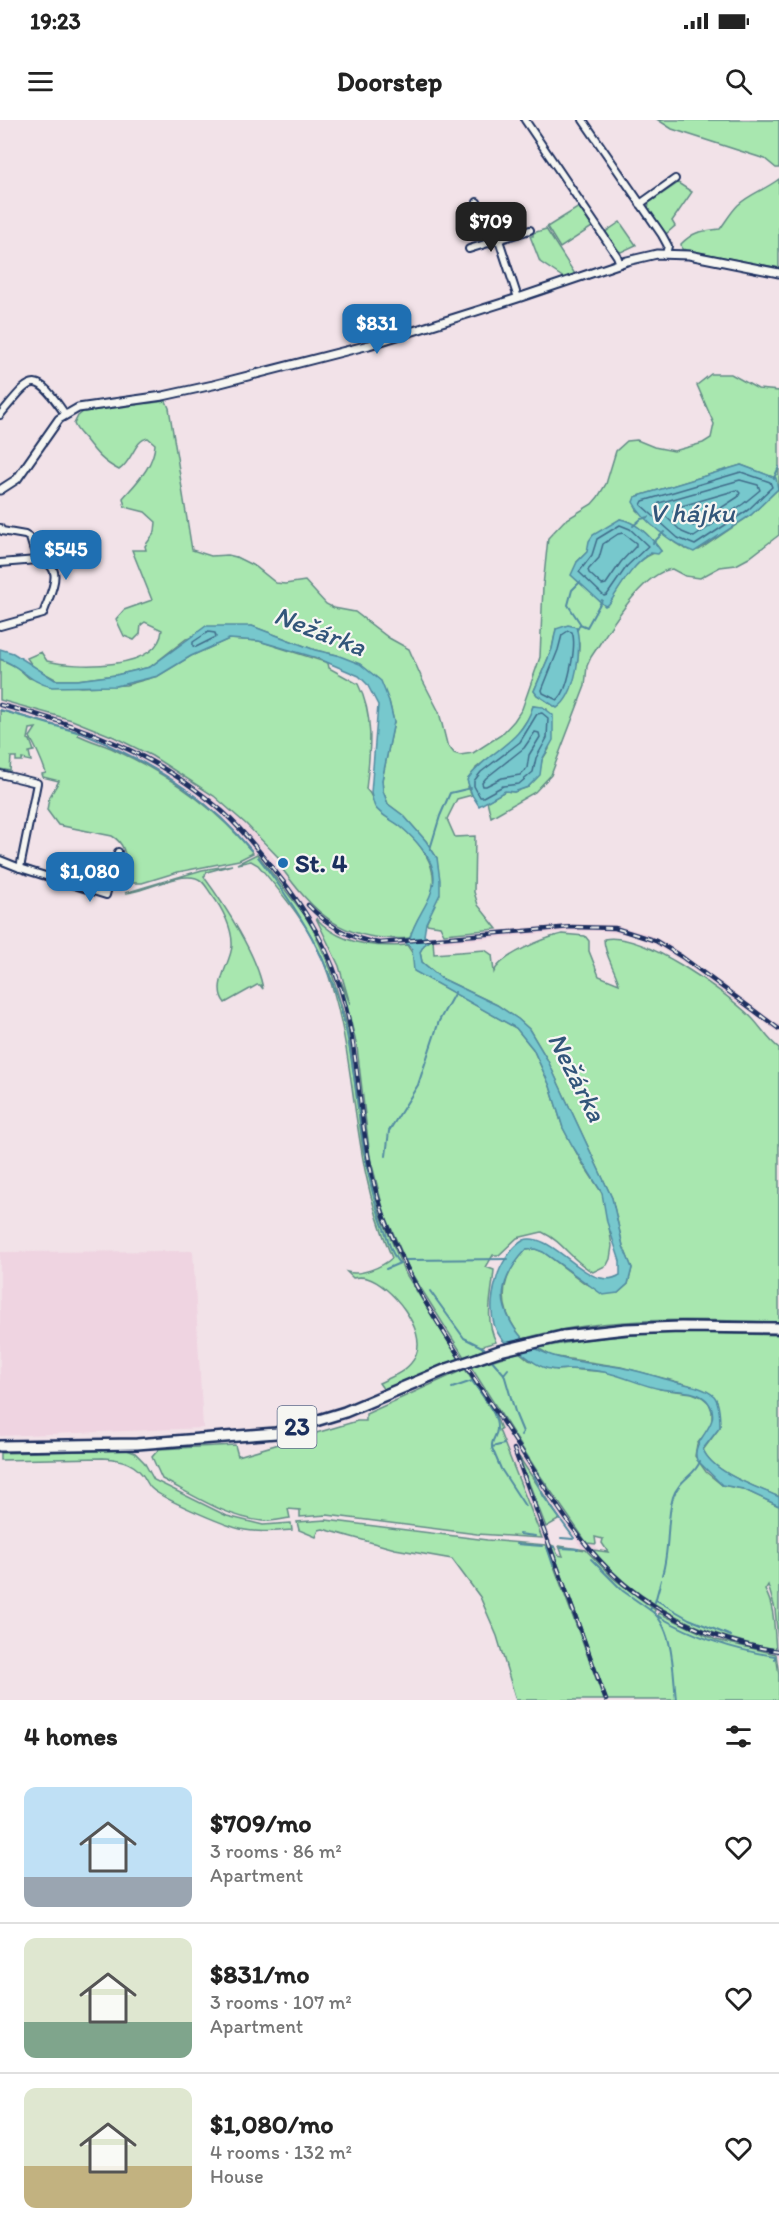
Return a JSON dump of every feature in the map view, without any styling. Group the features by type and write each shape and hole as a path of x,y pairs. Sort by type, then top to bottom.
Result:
{"main road":[{"name":"23","path":"0,1446 137,1444 276,1433 345,1412 447,1369 499,1351 563,1336 626,1329 779,1328"}],"street":[{"path":"525,120 617,256 620,264"},
{"path":"583,120 668,246 666,254"},
{"path":"640,204 675,179"},
{"path":"477,201 499,240 518,298"},
{"path":"469,249 530,230"},
{"path":"1,491 17,479 54,425 65,414 84,406 163,396 369,345 657,254 689,255 779,273"},
{"path":"0,415 23,387 36,383 45,387 65,414"},
{"path":"0,528 2,531 30,538 37,560"},
{"path":"0,563 37,560 48,562 56,575 43,614 0,626"},
{"path":"0,774 37,783 20,868"},
{"path":"0,860 106,895 118,852"}],"shaded area":[{"path":"0,699 72,720 114,737 152,756 199,785 246,824 291,882 321,913 345,930 362,936 387,940 571,924 615,925 645,933 667,943 779,1025 779,1033 680,960 654,944 630,935 602,931 572,931 388,947 360,943 342,937 318,921 339,966 348,995 430,1298 565,1507 606,1559 672,1610 752,1641 779,1646 779,1657 726,1645 666,1619 631,1596 583,1550 521,1461 610,1700 602,1700 535,1518 498,1430 500,1428 412,1291 389,1246 366,1175 348,1046 337,998 317,943 272,876 244,842 210,807 170,779 110,748 68,731 0,711"},
{"path":"193,1251 203,1428 0,1436 0,1252"}],"green space":[{"path":"658,120 779,120 779,168 765,159 672,129"},
{"path":"779,179 779,268 682,249 681,244 695,234 720,229 738,205"},
{"path":"678,183 692,192 672,221 675,226 666,234 648,209 649,203"},
{"path":"579,207 592,227 560,248 547,227"},
{"path":"620,222 636,245 621,252 616,250 604,233"},
{"path":"546,229 575,274 564,278 540,262 530,236"},
{"path":"711,374 731,374 758,389 779,391 779,535 736,565 720,567 700,578 685,576 672,569 660,573 637,592 591,657 587,666 585,686 551,775 535,792 491,817 487,801 505,791 514,792 528,787 539,775 542,760 549,749 547,709 533,706 530,716 515,738 476,768 468,787 472,795 457,799 447,819 455,837 475,836 474,892 478,905 497,929 444,934 440,926 426,924 430,915 437,858 426,841 404,816 388,804 383,791 382,780 394,722 389,701 337,655 315,650 252,626 186,639 150,667 116,675 57,680 33,667 27,658 41,652 47,661 76,665 114,664 132,660 147,653 157,643 162,630 145,622 141,625 140,634 134,640 124,636 116,619 124,610 152,600 132,550 146,550 145,546 155,532 156,522 145,512 125,507 123,498 148,467 155,444 148,438 143,440 119,470 100,457 74,424 83,412 166,401 192,550 211,556 236,557 256,567 276,583 305,581 326,604 355,612 389,638 409,649 439,712 447,744 454,753 460,755 473,753 501,735 514,721 522,709 536,669 540,657 548,538 564,521 592,504 598,497 606,484 616,451 627,441 637,440 654,447 674,451 703,443 711,438 714,424 697,385","holes":["741,465 775,478 778,489 751,515 699,550 685,549 675,543 637,510 635,497","620,519 643,531 661,551 652,554 637,565 609,603 577,562","556,629 579,643 575,669 557,707 534,691 552,649"]},
{"path":"229,639 259,641 328,663 329,668 358,684 367,709 370,735 366,789 379,811 399,825 420,846 433,873 432,892 410,938 366,936 333,922 305,897 278,863 279,858 246,824 214,796 152,756 72,720 0,700 0,659 17,667 29,678 81,687 126,685 158,676 191,656"},
{"path":"0,710 79,732 78,735 151,768 188,792 223,820 253,853 239,860 178,872 142,883 129,883 124,851 118,840 112,836 58,825 47,810 49,798 59,781 43,777 42,774 46,773 30,737 36,728 30,729 28,739 34,751 29,752 31,761 22,759 22,761 16,761 16,757 11,757 10,771 0,769"},
{"path":"257,854 304,914 331,970 348,1029 363,1150 380,1213 404,1271 459,1359 384,1390 379,1383 400,1372 413,1361 418,1345 416,1333 405,1310 386,1289 367,1278 353,1278 347,1272 359,1273 371,1270 392,1258 377,1217 366,1175 345,1039 323,960 303,922 258,865 251,861 237,864"},
{"path":"232,865 207,872 204,877 221,901 247,947 260,976 263,989 257,985 225,1003 220,989 231,953 231,933 223,912 203,883 196,878 180,878 125,893 202,870"},
{"path":"316,918 335,934 346,939 370,945 407,945 413,954 415,971 516,1028 533,1049 550,1086 563,1128 605,1201 612,1246 610,1259 607,1265 593,1272 542,1232 517,1238 499,1255 493,1255 486,1267 494,1270 490,1324 496,1342 482,1346 483,1350 464,1357 410,1271 384,1212 370,1157 357,1047 341,981 350,1004 339,966"},
{"path":"562,934 585,936 589,941 589,951 599,976 619,984 604,939 620,939 660,953 682,965 722,993 751,1017 779,1048 779,1322 683,1320 617,1323 553,1331 523,1339 515,1328 505,1305 504,1294 510,1272 526,1250 536,1249 543,1252 586,1284 618,1293 628,1284 632,1268 623,1246 612,1198 547,1059 529,1029 497,1005 441,978 422,962 420,952 424,945 433,939 434,954 485,950 492,955 494,972 505,959 535,943"},
{"path":"665,1332 779,1335 779,1497 725,1472 708,1458 703,1450 720,1427 717,1401 689,1385 621,1367 551,1356 538,1348 582,1340"},
{"path":"519,1352 529,1360 557,1370 606,1372 660,1389 692,1393 709,1403 712,1411 712,1425 697,1444 695,1456 706,1472 722,1485 743,1489 779,1506 779,1649 775,1609 768,1585 765,1590 772,1611 776,1649 724,1636 675,1616 631,1587 593,1550 608,1552 602,1543 603,1539 595,1537 596,1544 587,1543 537,1471 471,1367"},
{"path":"465,1369 496,1417 501,1429 499,1430 542,1538 477,1534 327,1515 300,1517 300,1510 288,1509 290,1518 272,1521 249,1519 210,1504 162,1479 152,1457 159,1449 235,1445 238,1456 357,1421 366,1421 366,1414"},
{"path":"127,1450 135,1453 144,1462 154,1480 227,1516 263,1525 291,1523 292,1530 246,1530 232,1527 157,1493 137,1469 119,1460 103,1458 0,1460 0,1453"},
{"path":"519,1457 560,1519 546,1527"},
{"path":"326,1520 546,1545 604,1700 516,1700 497,1636 480,1597 452,1559 395,1549 323,1529 319,1530 316,1537 299,1530 297,1522"},
{"path":"551,1545 554,1546 558,1555 563,1556 559,1546 586,1550 613,1578 655,1610 654,1613 658,1617 659,1613 716,1640 776,1654 779,1700 607,1700"}],"water":[{"name":"V hájku","path":"741,465 776,478 778,489 751,515 694,552 659,532 633,502 635,497"},
{"path":"620,519 632,523 643,531 661,551 658,554 651,553 644,558 627,576 609,604 605,606 571,575 577,562 587,552 593,535"},
{"path":"568,625 576,627 578,658 569,693 557,708 534,691 552,649 556,629"},
{"path":"206,626 252,626 360,664 381,681 394,722 382,780 383,791 388,804 404,816 426,841 437,858 440,894 426,923 424,936 433,939 424,945 420,952 422,962 441,978 497,1005 529,1029 547,1059 612,1198 623,1246 632,1268 628,1284 618,1293 603,1295 543,1252 535,1249 526,1250 511,1269 503,1292 505,1308 513,1326 536,1349 551,1355 632,1370 706,1390 714,1396 717,1403 720,1427 703,1449 708,1458 725,1472 779,1497 779,1506 743,1489 722,1485 697,1460 698,1445 712,1418 712,1410 704,1398 693,1393 654,1388 604,1372 546,1368 507,1344 497,1331 492,1310 498,1276 510,1252 524,1240 534,1239 547,1244 599,1278 610,1279 620,1275 620,1261 607,1222 602,1193 563,1128 550,1086 533,1049 516,1028 414,971 412,949 403,940 410,938 428,901 433,885 433,870 427,856 417,843 375,807 371,793 378,705 367,684 359,676 317,658 259,641 229,639 191,656 158,676 116,686 52,687 37,682 0,659 0,649 13,653 55,680 116,675 150,667"},
{"path":"533,706 543,707 553,715 553,740 542,760 540,775 528,787 514,792 505,791 479,806 467,780 484,761 521,730"}],"waterway":[{"path":"774,478 779,467"},
{"path":"633,526 641,519 649,517"},
{"path":"653,543 664,532"},
{"path":"580,582 572,590 568,605 580,623"},
{"path":"577,630 580,624 587,627 602,600"},
{"path":"0,710 77,732"},
{"path":"79,732 107,744"},
{"path":"108,745 186,789 220,817 251,850"},
{"path":"430,849 450,793 471,788"},
{"path":"258,857 311,936 322,957 339,1002 350,1051 370,1183 390,1245 399,1263"},
{"path":"386,1156 389,1131 418,1085 439,1021 455,992"},
{"path":"406,1260 508,1259"},
{"path":"386,1269 400,1263"},
{"path":"430,1291 464,1338 484,1348 487,1353"},
{"path":"490,1358 504,1374"},
{"path":"508,1369 504,1374 523,1432 521,1435"},
{"path":"452,1388 472,1381 495,1416 497,1429 492,1447 504,1444"},
{"path":"492,1448 501,1469 525,1506"},
{"path":"662,1575 673,1497 679,1486 695,1470 700,1461"},
{"path":"533,1474 544,1497 574,1538"},
{"path":"519,1534 535,1536"},
{"path":"561,1538 573,1539"},
{"path":"516,1544 542,1546"},
{"path":"547,1547 553,1565"},
{"path":"561,1548 578,1549"},
{"path":"591,1559 623,1591 650,1610"},
{"path":"655,1602 661,1580"},
{"path":"656,1600 689,1619 731,1636"},
{"path":"651,1608 650,1610 664,1627 668,1638 676,1700"},
{"path":"658,1616 714,1642 775,1656 775,1659"}],"railway":[{"path":"0,705 89,732 146,759 199,792 223,812 257,848 287,886 308,918 333,967 340,985 350,1028 363,1126 378,1198 402,1259 452,1345 574,1530 624,1584 659,1609 697,1628 737,1642 779,1651"},
{"path":"308,905 323,919 349,935 379,943 572,927 615,928 656,941 682,957 779,1029"},
{"path":"514,1449 606,1700"}],"place":[{"name":"St. 4","path":"283,863"}],"water label":[{"name":"Nežárka","path":"320,631"},
{"name":"Nežárka","path":"577,1077"}]}
